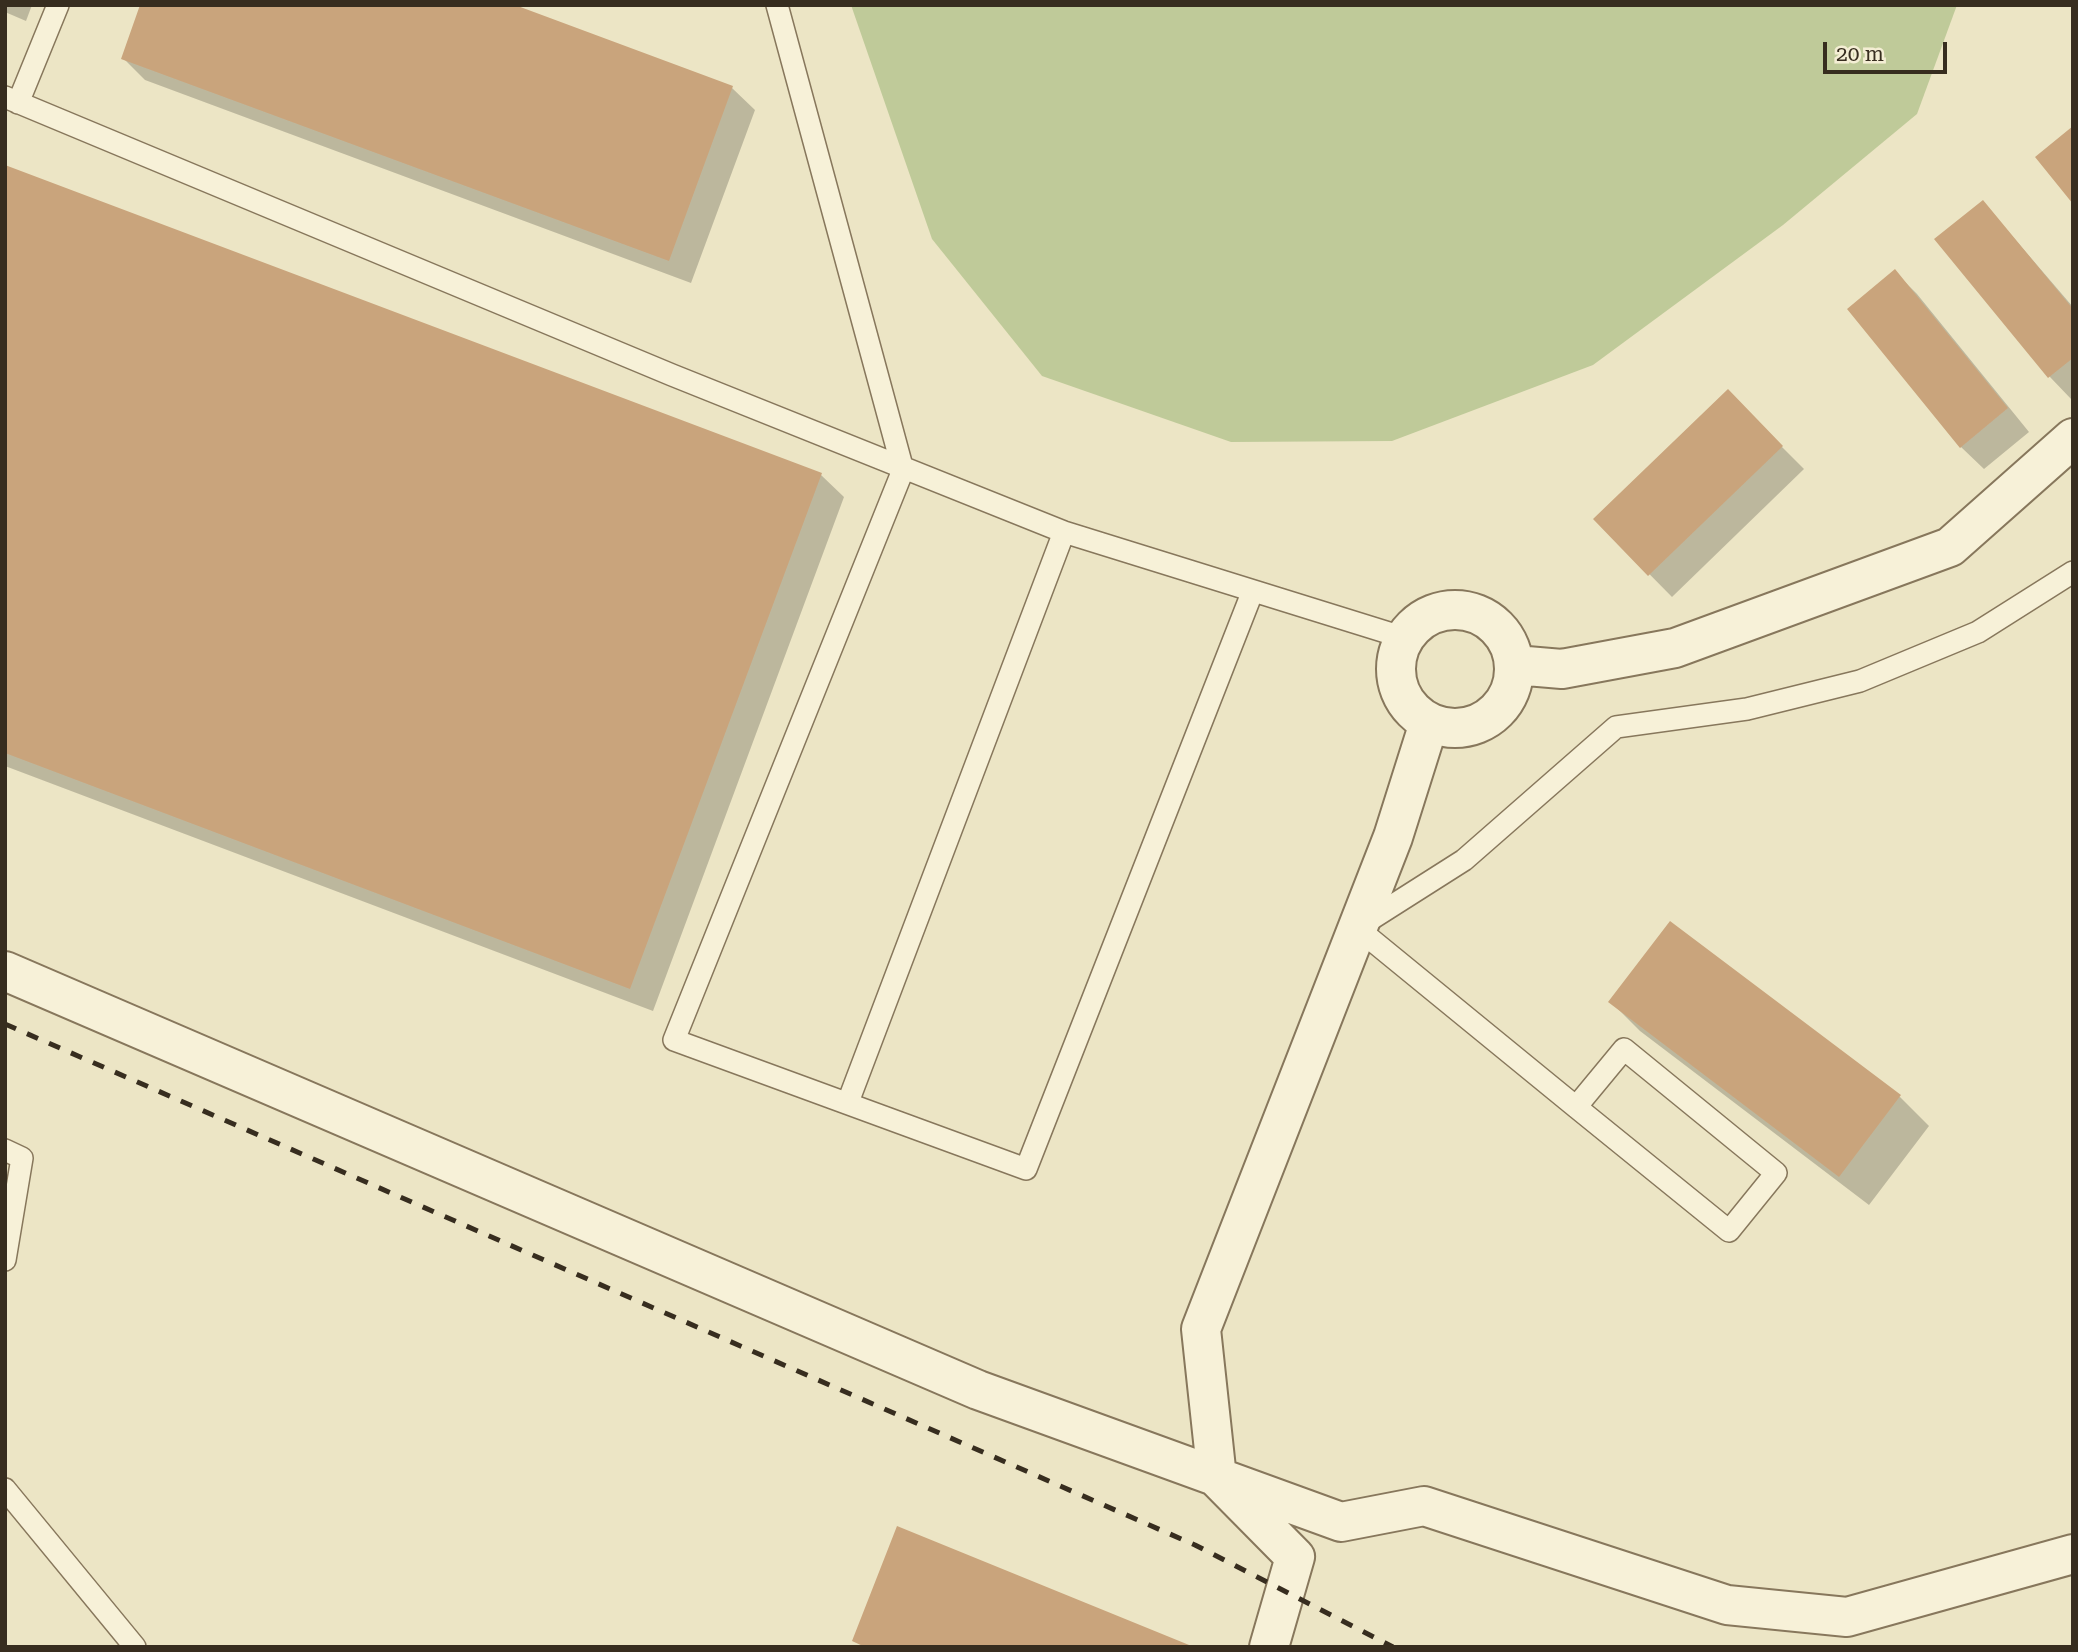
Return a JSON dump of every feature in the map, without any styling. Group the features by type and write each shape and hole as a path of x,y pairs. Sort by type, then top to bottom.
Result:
{"street":[{"path":"1515,666 1562,669 1675,648 1950,547 2073,438"},
{"path":"1445,610 1470,611 1492,622 1508,641 1515,666 1511,690 1498,711 1478,725 1453,729 1429,723 1410,708 1398,685 1396,660 1405,638 1422,620 1445,610"},
{"path":"1269,1647 1295,1557 1217,1478 1201,1329 1393,837 1429,723"},
{"path":"5,971 978,1390 1341,1522 1424,1506 1727,1605 1847,1618 2073,1553"}],"lane":[{"path":"58,5 11,100 903,470 1063,533 1405,638"},
{"path":"777,5 903,470 674,1040 848,1102 1026,1170 1252,593"},
{"path":"848,1102 1063,533"},
{"path":"1577,1107 1624,1049 1776,1173 1729,1231 1357,928 1464,860 1616,727 1747,709 1860,681 1978,632 2073,572"},
{"path":"5,1150 22,1157 5,1260"},
{"path":"5,1489 135,1647"}],"green space":[{"path":"851,5 1957,5 1917,114 1783,225 1593,365 1392,441 1231,442 1042,376 932,239"}],"building":[{"path":"140,5 515,5 733,86 669,261 121,59"},
{"path":"2073,126 2073,204 2035,157"},
{"path":"5,165 822,473 630,989 5,753"},
{"path":"1983,200 2073,309 2073,358 2048,378 1934,239"},
{"path":"1895,269 2008,408 1960,448 1847,309"},
{"path":"1728,389 1783,446 1648,576 1593,519"},
{"path":"1670,921 1901,1095 1839,1177 1608,1002"},
{"path":"897,1526 1194,1647 865,1647 852,1641"}],"railway":[{"path":"5,1024 1195,1545 1393,1647"}]}
